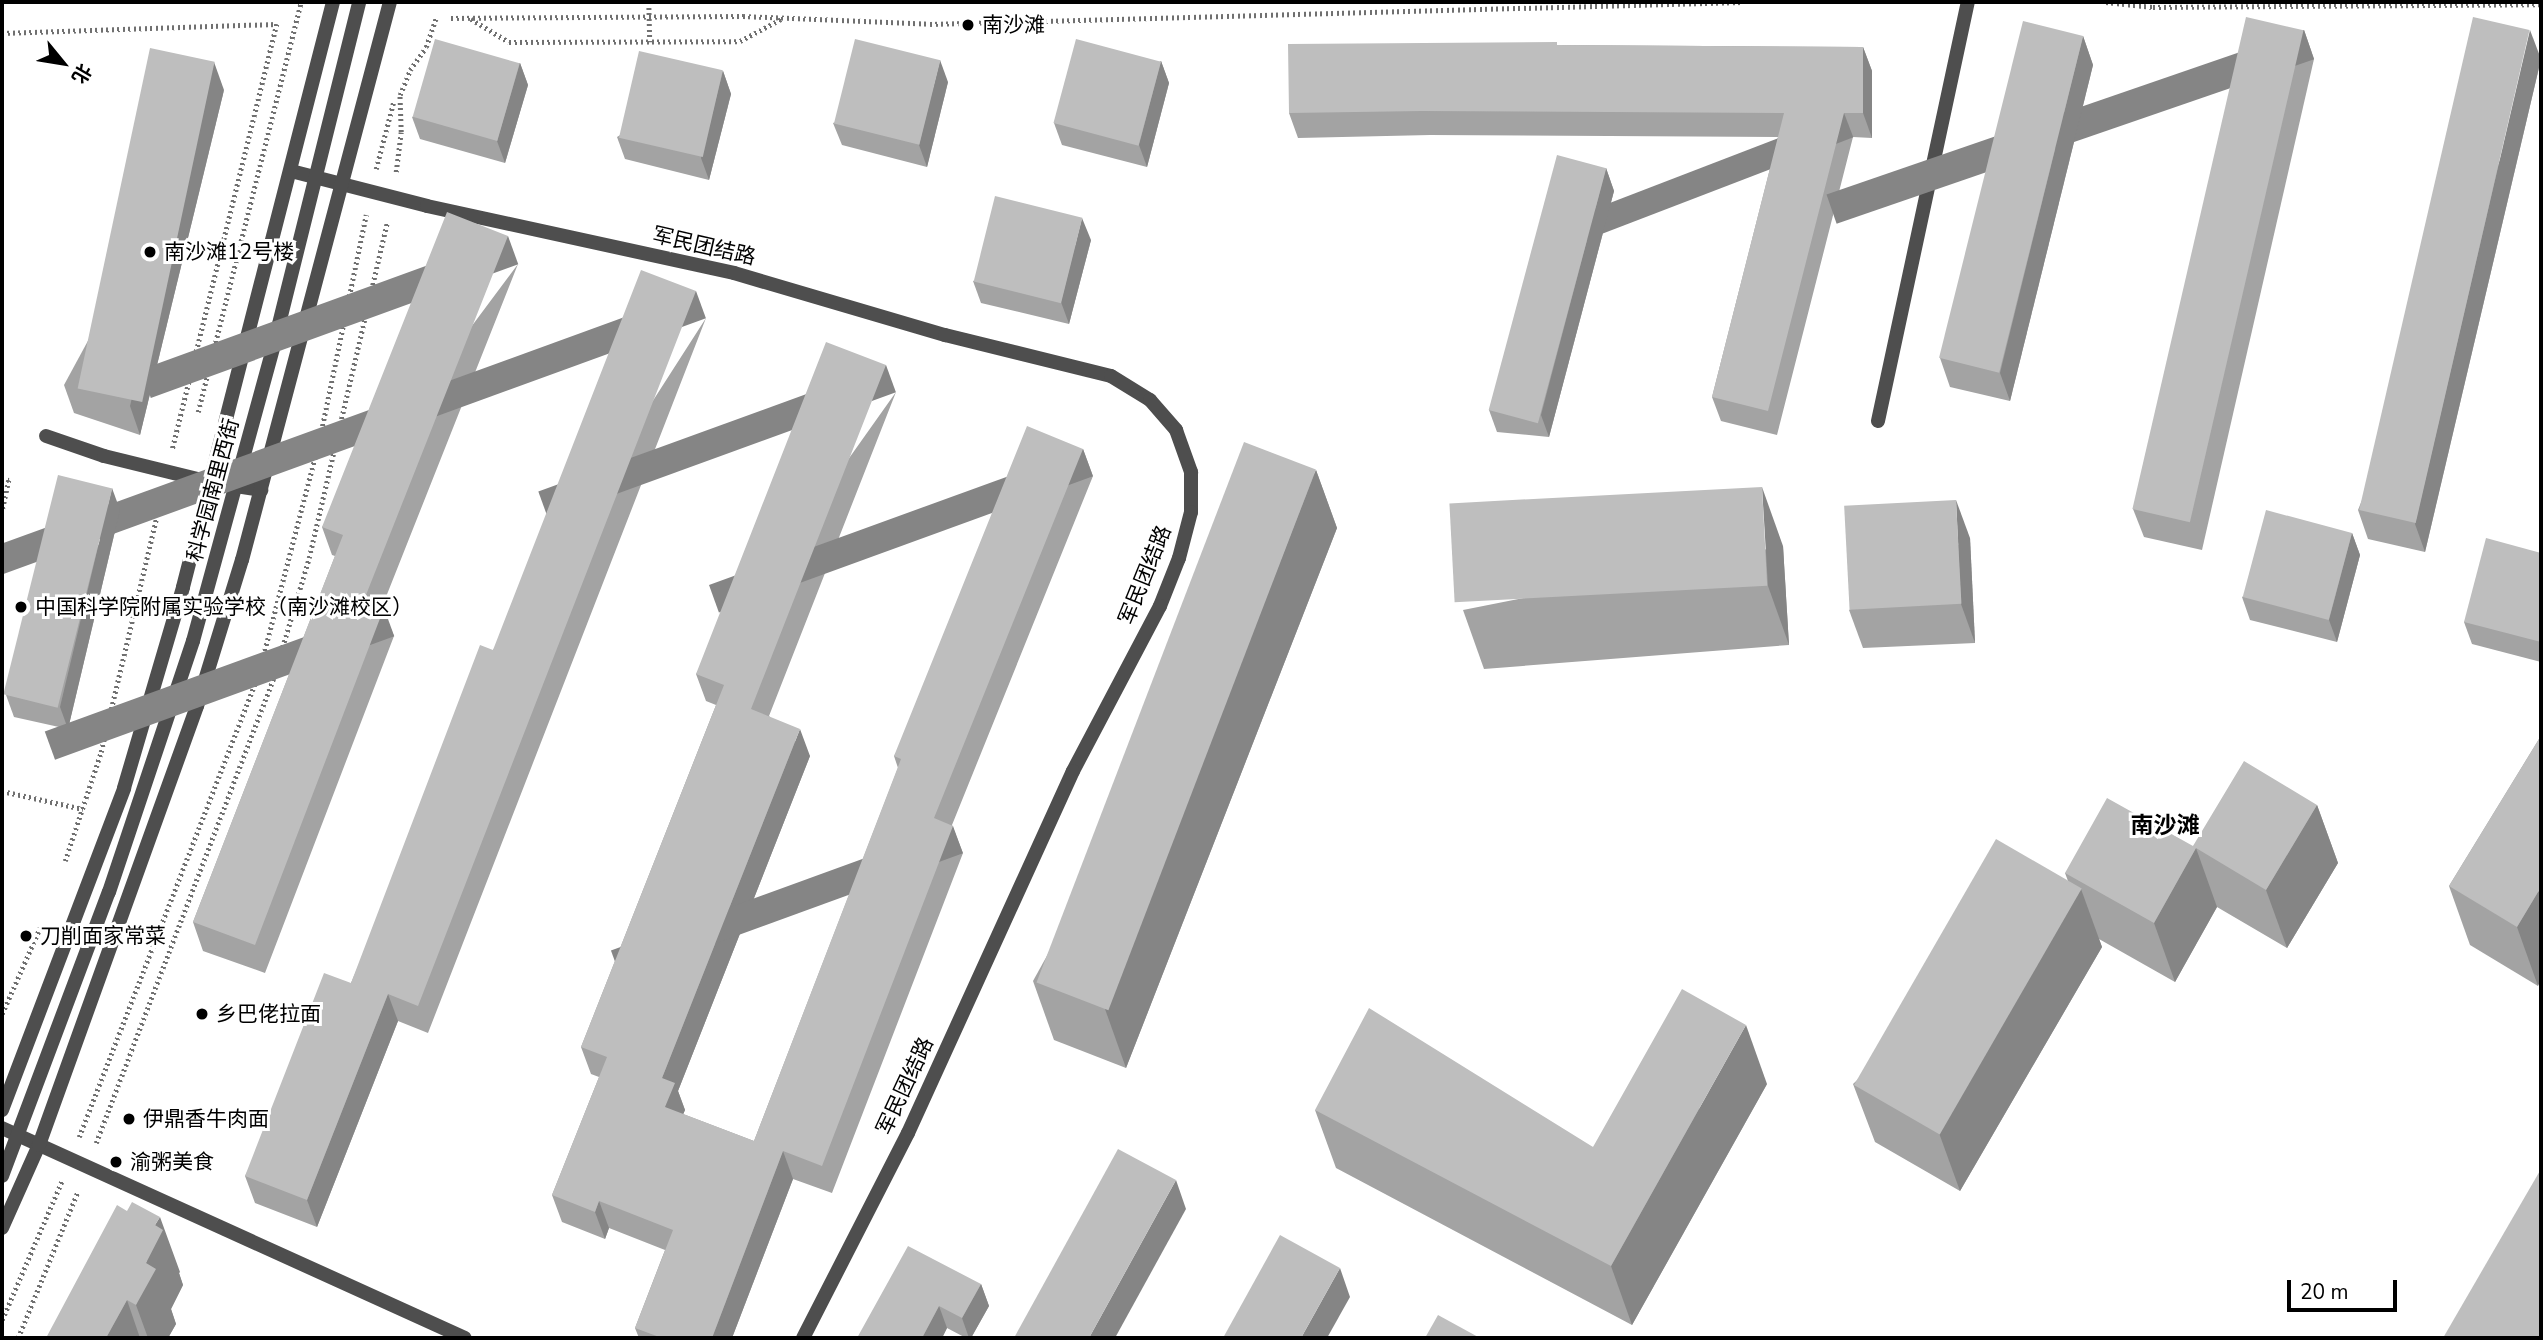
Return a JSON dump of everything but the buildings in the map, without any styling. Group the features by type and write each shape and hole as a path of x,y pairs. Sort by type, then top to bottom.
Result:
{"street":[{"path":"2,1110 124,788 211,482 333,2"},
{"name":"科学园南里西街","path":"2,1176 170,715 236,486 317,177 359,2"},
{"path":"2,1228 39,1145 197,706 261,490 390,2"},
{"path":"1878,421 1968,2"},
{"name":"军民团结路","path":"291,171 392,198 734,273 946,335 1111,376 1150,400 1176,430 1191,472 1191,512 1179,558 1160,607 1073,771 908,1133 803,1338"},
{"path":"46,436 104,456 211,482 261,490"},
{"path":"2,1128 465,1338"}],"path":[{"path":"196,419 301,2"},
{"path":"649,2 650,42"},
{"path":"452,18 784,18 930,24 1743,2"},
{"path":"2106,2 2153,7 2541,4"},
{"path":"19,1338 88,1165 273,679 309,558 392,198 401,132 400,96 410,70 426,47 436,18"},
{"path":"470,18 509,42 650,42 740,41 784,18"},
{"path":"2,33 277,24 172,452"},
{"path":"2,479 9,480 2,512"},
{"path":"63,868 101,752 163,492"},
{"path":"2,791 83,809"},
{"path":"2,1014 46,915"}],"place":[{"name":"南沙滩","path":"968,25"},
{"name":"南沙滩12号楼","path":"150,252"},
{"name":"中国科学院附属实验学校（南沙滩校区）","path":"21,607"},
{"name":"刀削面家常菜","path":"26,936"},
{"name":"乡巴佬拉面","path":"202,1014"},
{"name":"伊鼎香牛肉面","path":"129,1119"},
{"name":"渝粥美食","path":"116,1162"}],"district":[{"name":"南沙滩","path":"2165,826"}]}
